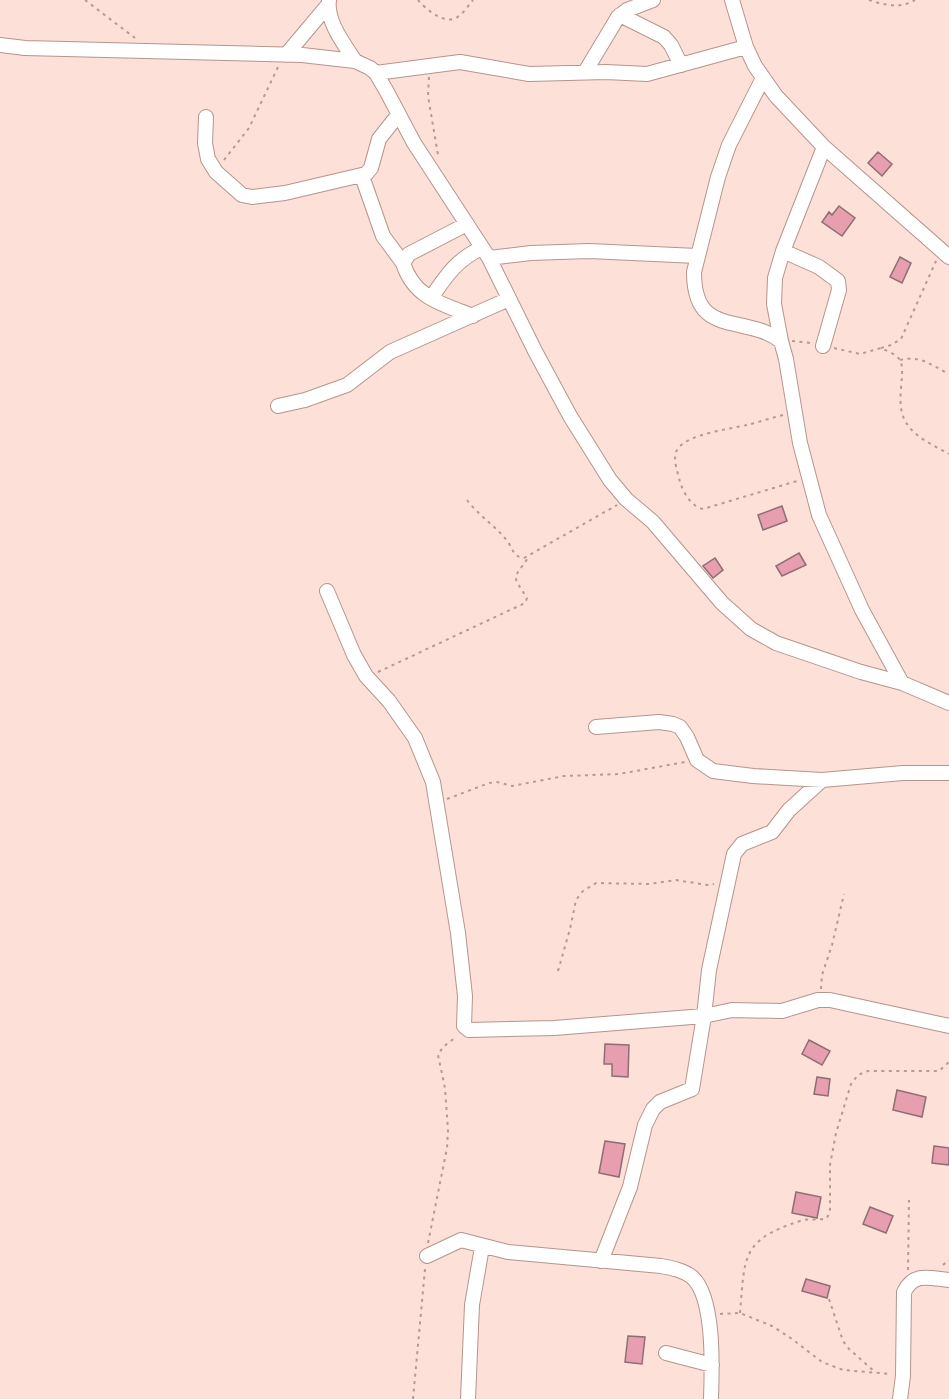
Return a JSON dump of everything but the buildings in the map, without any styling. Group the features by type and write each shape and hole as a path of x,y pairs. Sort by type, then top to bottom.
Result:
{"street":[{"path":"585,72 621,15 627,10 653,0"},
{"path":"732,0 746,47 776,96 824,147 945,253"},
{"path":"286,55 329,3"},
{"path":"329,3 335,26 355,61"},
{"path":"621,15 664,37 671,45 681,65"},
{"path":"0,45 26,48 286,55 355,61 370,68 376,73 414,143 486,253 570,416 610,480 626,499 653,522 722,603 751,628 776,643 823,660 902,683 949,703"},
{"path":"376,73 460,62 529,74 585,72 646,74 746,47"},
{"path":"763,78 729,145 718,177 697,256 694,286 698,302 707,314 727,323 761,330 781,341"},
{"path":"206,117 205,152 212,168 237,193 252,197 285,193 362,176 371,168 380,139 398,115"},
{"path":"824,147 783,251 775,278 774,304 800,443 827,535 862,610 902,683"},
{"path":"362,176 382,236 403,263 412,283 420,292 431,298 473,316"},
{"path":"403,263 409,254 467,224"},
{"path":"431,298 454,266 469,253 531,254 588,251 697,256"},
{"path":"783,251 819,267 838,281 839,290 823,346"},
{"path":"278,406 305,400 347,385 390,352 509,299"},
{"path":"327,591 345,636 366,676 389,701 415,738 433,782 458,933 465,996 464,1026 469,1030 554,1028 704,1016 732,1010 782,1011 818,1000 830,1000 949,1026"},
{"path":"597,727 659,722 673,724 680,727 687,737 697,760 713,771 822,780 903,773 949,773"},
{"path":"601,1261 630,1187 645,1125 653,1109 660,1102 692,1089 709,970 734,854 742,844 772,832 789,810 822,780"},
{"path":"426,1256 461,1240 482,1247 519,1254 661,1266 682,1271 693,1278 701,1291 709,1315 712,1365 711,1399"},
{"path":"468,1399 472,1305 482,1247"},
{"path":"900,1399 903,1376 904,1292 909,1282 916,1279 949,1280"},
{"path":"666,1353 712,1365"}],"path":[{"path":"85,0 150,51"},
{"path":"418,0 428,10 449,19 456,18 473,0"},
{"path":"869,0 898,6 915,0"},
{"path":"212,168 231,154 249,128 286,55"},
{"path":"433,64 428,84 428,96 437,144 438,178"},
{"path":"781,341 823,346 860,354 891,345 901,339 945,253"},
{"path":"880,348 900,360 902,366 900,397 902,413 907,425 918,435 949,453"},
{"path":"900,360 911,357 919,358 949,374"},
{"path":"795,412 700,436 681,444 675,455 678,473 682,488 690,500 698,508 704,509 809,477"},
{"path":"366,676 393,667 525,603 526,598 515,581 515,577 528,558 626,499"},
{"path":"467,500 474,510 507,541 515,555 519,558 528,558"},
{"path":"436,804 489,783 512,786 564,776 619,774 697,760"},
{"path":"558,971 576,900 583,891 596,883 649,884 676,880 707,885 729,881"},
{"path":"830,1000 820,987 844,894"},
{"path":"413,1399 429,1227 447,1148 445,1088 438,1055 449,1041 469,1030"},
{"path":"740,1313 743,1269 747,1256 759,1240 769,1233 802,1220 827,1218 830,1211 830,1165 836,1133 851,1084 858,1075 868,1071 939,1071 949,1062"},
{"path":"909,1200 909,1282"},
{"path":"829,1299 843,1341 849,1350 875,1372"},
{"path":"709,1315 740,1313 772,1326 822,1362 843,1370 903,1376"}]}
